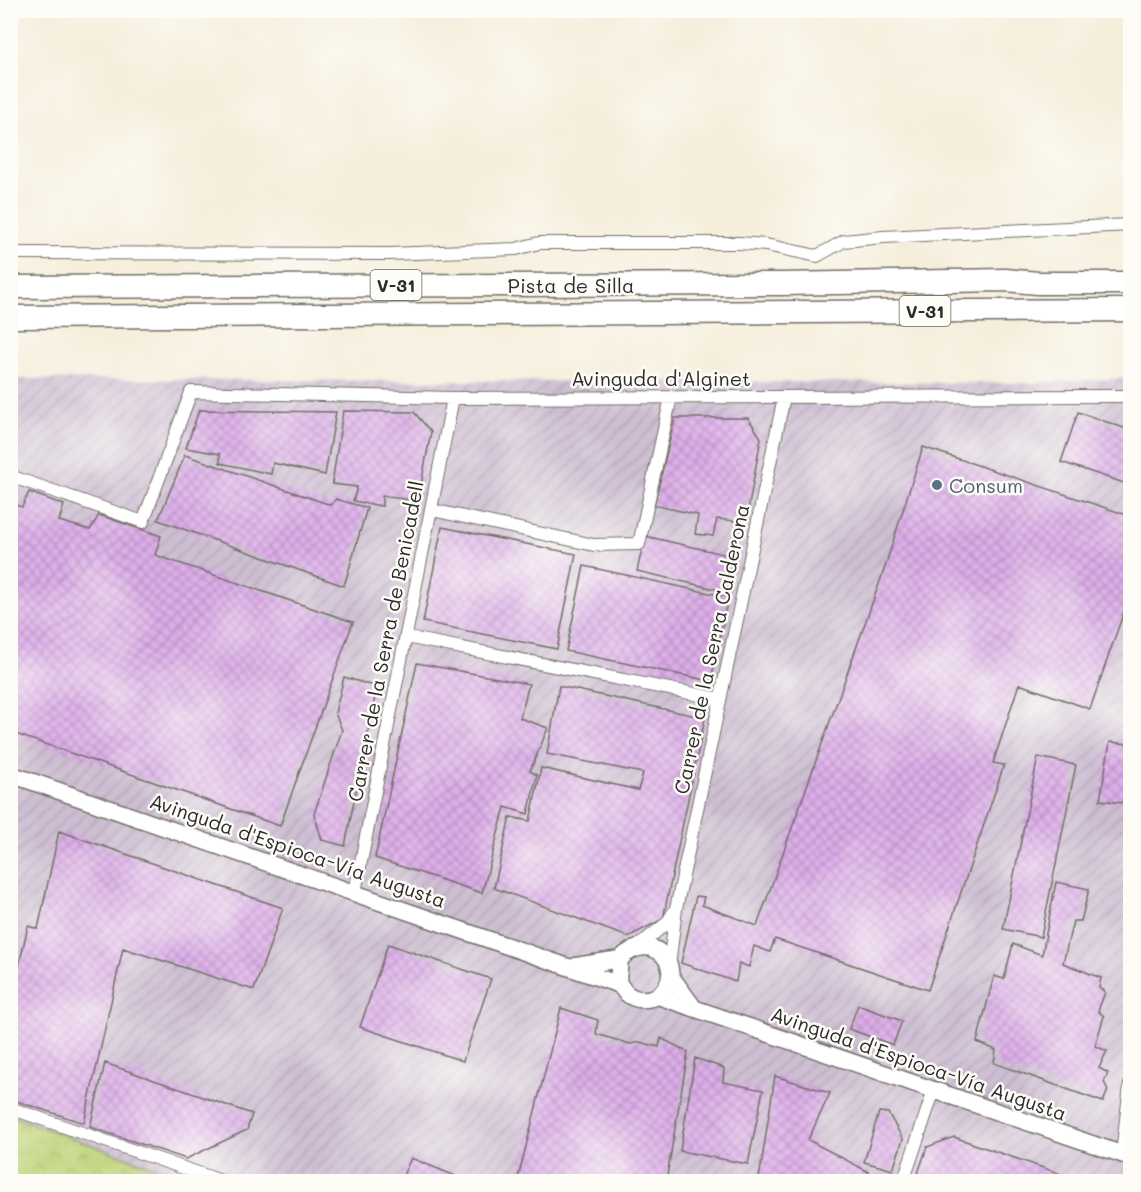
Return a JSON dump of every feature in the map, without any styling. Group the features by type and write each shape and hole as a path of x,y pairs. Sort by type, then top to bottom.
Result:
{"highway":[{"path":"1005,280 1039,271 1131,270"},
{"name":"Pista de Silla","path":"10,287 770,284 1005,280 1038,283 1131,283"},
{"name":"Pista de Silla","path":"10,317 1131,310"},
{"path":"719,314 751,324 1115,323 1131,326"}],"street":[{"path":"10,253 390,254 516,249 539,243 727,243 766,245 817,256 844,241 883,237 1131,225"},
{"name":"Avinguda d'Alginet","path":"10,476 143,522 191,392 453,398 1131,396"},
{"path":"432,510 594,545 639,544 671,397"},
{"name":"Carrer de la Serra Calderona","path":"670,971 676,909 784,397"},
{"name":"Carrer de la Serra de Benicadell","path":"355,892 453,398"},
{"path":"406,638 720,699"},
{"name":"Avinguda d'Espioca-Vía Augusta","path":"10,774 572,966 620,985"},
{"name":"Carrer de la Serra Calderona","path":"637,947 667,923 676,909"},
{"path":"572,966 594,965 620,959 637,947 646,946 661,952 670,971 694,1008"},
{"path":"620,959 617,972 620,985 629,996 637,1000 647,1000 658,996 668,984 670,971"},
{"name":"Avinguda d'Espioca-Vía Augusta","path":"658,996 1126,1156"},
{"path":"1126,1156 1131,1084"},
{"path":"903,1182 934,1090"},
{"path":"10,1108 224,1182"}],"shaded area":[{"path":"1130,378 1130,1181 157,1181 11,1129 10,379 1032,383"}],"green space":[{"path":"11,1116 193,1181 11,1181"}],"building":[{"path":"199,410 336,412 325,475 273,463 271,474 220,463 220,454 186,448"},
{"path":"343,411 414,412 431,432 418,501 382,496 382,506 353,501 357,487 332,484"},
{"path":"1078,412 1130,430 1130,485 1061,462"},
{"path":"675,418 748,418 761,438 746,522 717,519 713,536 695,534 698,515 654,505"},
{"path":"923,447 1130,516 1130,594 1090,709 1019,684 993,763 1004,765 928,990 775,939 770,952 754,946 749,967 739,963 736,982 681,963 696,896 704,897 702,905 757,926 884,570"},
{"path":"185,455 331,505 336,499 367,508 344,586 158,520"},
{"path":"29,492 64,505 59,521 90,530 99,515 161,536 155,555 353,622 280,826 10,732 10,503 22,507"},
{"path":"442,527 576,554 557,649 423,622"},
{"path":"645,536 736,557 728,592 637,571"},
{"path":"584,566 728,597 711,681 566,651"},
{"path":"417,663 529,684 520,718 548,728 530,771 537,775 528,814 505,807 482,893 375,858"},
{"path":"344,677 377,687 345,846 322,840 314,814 342,730 335,713"},
{"path":"559,686 705,718 663,919 628,937 494,888 510,817 530,821 541,768 638,790 643,773 547,754"},
{"path":"1110,742 1130,744 1123,803 1100,800"},
{"path":"1038,757 1076,765 1041,937 1003,929"},
{"path":"59,831 283,908 254,990 123,948 84,1123 10,1099 10,1005 28,926 38,929"},
{"path":"1056,882 1089,889 1081,921 1073,921 1063,963 1101,978 1099,988 1105,992 1098,1011 1104,1016 1095,1046 1107,1051 1099,1068 1108,1073 1104,1082 1108,1090 1103,1102 994,1063 996,1050 977,1042 994,976 1004,979 1013,944 1042,955"},
{"path":"388,944 491,979 463,1061 360,1027"},
{"path":"858,1005 902,1021 893,1045 849,1029"},
{"path":"561,1008 598,1020 596,1034 630,1044 639,1042 659,1047 661,1038 688,1052 666,1182 517,1182"},
{"path":"695,1058 724,1068 723,1082 763,1090 748,1164 680,1151"},
{"path":"105,1063 252,1114 247,1130 186,1159 90,1127"},
{"path":"775,1076 830,1093 808,1140 869,1172 864,1182 763,1182 759,1179"},
{"path":"879,1112 888,1113 903,1139 893,1170 864,1162"},
{"path":"954,1137 1081,1182 915,1182 927,1147"},
{"path":"411,1158 468,1181 468,1182 400,1182"}],"place":[{"name":"Consum","path":"937,485"}]}
